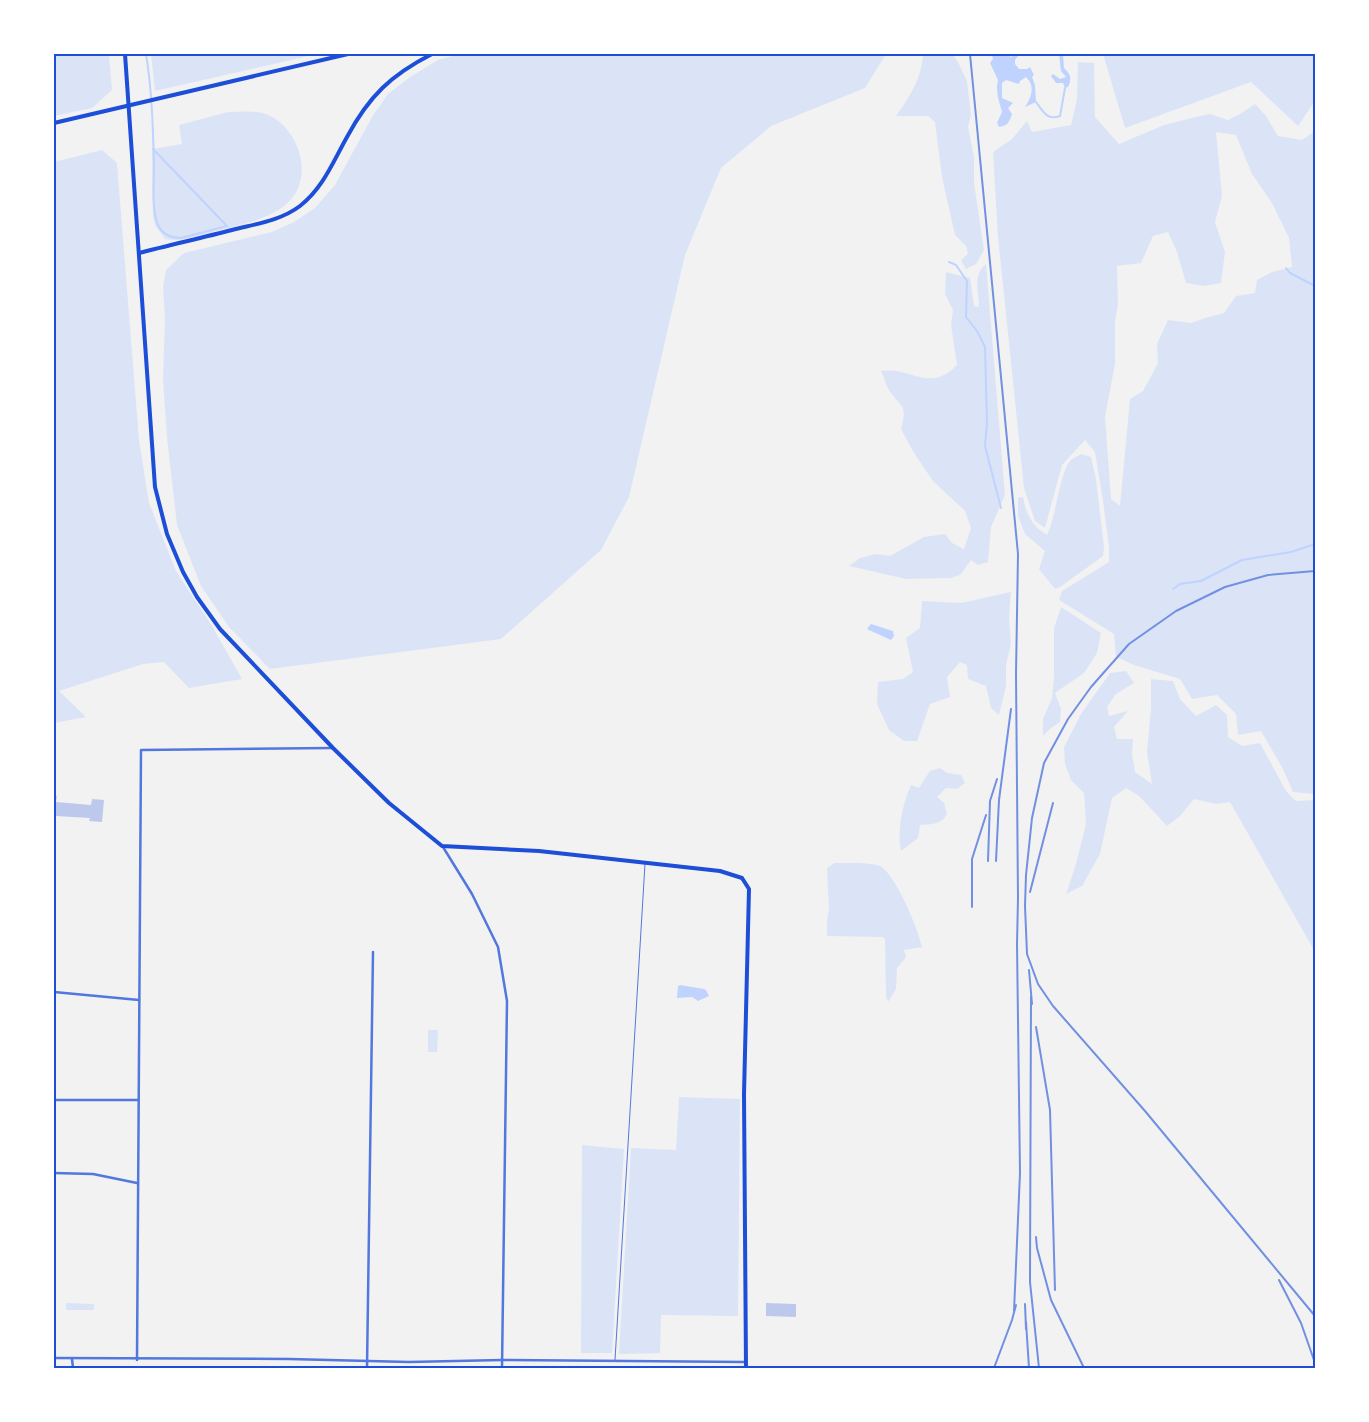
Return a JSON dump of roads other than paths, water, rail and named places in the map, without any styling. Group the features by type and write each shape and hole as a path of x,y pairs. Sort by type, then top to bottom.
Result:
{"main road":[{"path":"125,54 156,487 166,534 197,597 220,630 333,748 389,803 442,846 539,851 720,871 742,878 749,889 744,1094 746,1368"},
{"path":"54,123 348,54"},
{"path":"139,252 266,222 295,209 324,180 354,125 380,89 406,68 432,54"}],"street":[{"path":"137,1360 141,750 333,748"},
{"path":"442,846 472,894 491,931 501,956 507,1001 502,1368"},
{"path":"367,1368 373,952"},
{"path":"54,992 139,1000"},
{"path":"54,1100 138,1100"},
{"path":"54,1173 93,1174 138,1183"},
{"path":"54,1358 137,1360 745,1362"},
{"path":"72,1359 72,1368"}],"lane":[{"path":"615,1361 645,864"}],"water":[{"path":"1006,54 1011,57 1016,54 1025,54 1019,55 1015,60 1015,64 1019,69 1030,67 1034,75 1032,77 1035,85 1036,102 1025,107 1031,96 1032,88 1026,77 1019,84 1006,80 1002,83 1002,98 1013,103 1008,108 1012,114 1009,122 999,127 997,123 1002,112 997,92 998,80 990,63 993,59 992,55 983,55"},
{"path":"1059,54 1063,54 1064,68 1070,77 1068,87 1065,88 1063,83 1056,83 1051,76 1053,74 1060,79 1066,77 1061,71"},
{"path":"871,624 893,631 894,636 891,640 867,629"},
{"path":"678,986 704,989 709,996 698,1001 692,997 677,998"}],"waterway":[{"path":"146,54 153,124 153,138 154,151 153,188 156,221 163,233 174,238 181,238 227,226 153,149"},
{"path":"1036,102 1043,112 1049,116 1060,116 1065,88"},
{"path":"949,262 956,265 967,281 966,317 977,331 985,347 987,423 985,446 1001,508"},
{"path":"1286,268 1290,273 1315,286"},
{"path":"1173,589 1180,584 1201,581 1242,560 1291,552 1315,544"}],"railway":[{"path":"970,54 1018,554 1016,674 1020,1173 1014,1311"},
{"path":"1315,571 1268,575 1225,587 1176,611 1129,644 1091,687 1068,719 1044,763 1032,818 1025,906 1027,954 1038,984 1053,1006 1145,1111 1315,1316"},
{"path":"996,861 999,800 1011,709"},
{"path":"988,861 990,801 997,779"},
{"path":"1030,892 1053,803"},
{"path":"972,907 972,859 986,815"},
{"path":"1029,970 1032,1004"},
{"path":"1031,997 1030,1282 1039,1368"},
{"path":"1036,1027 1050,1110 1055,1290"},
{"path":"1036,1237 1037,1248 1051,1300 1084,1368"},
{"path":"1279,1280 1301,1323 1315,1363"},
{"path":"1025,1304 1026,1329"},
{"path":"994,1368 1016,1305"},
{"path":"1026,1322 1029,1368"}]}
